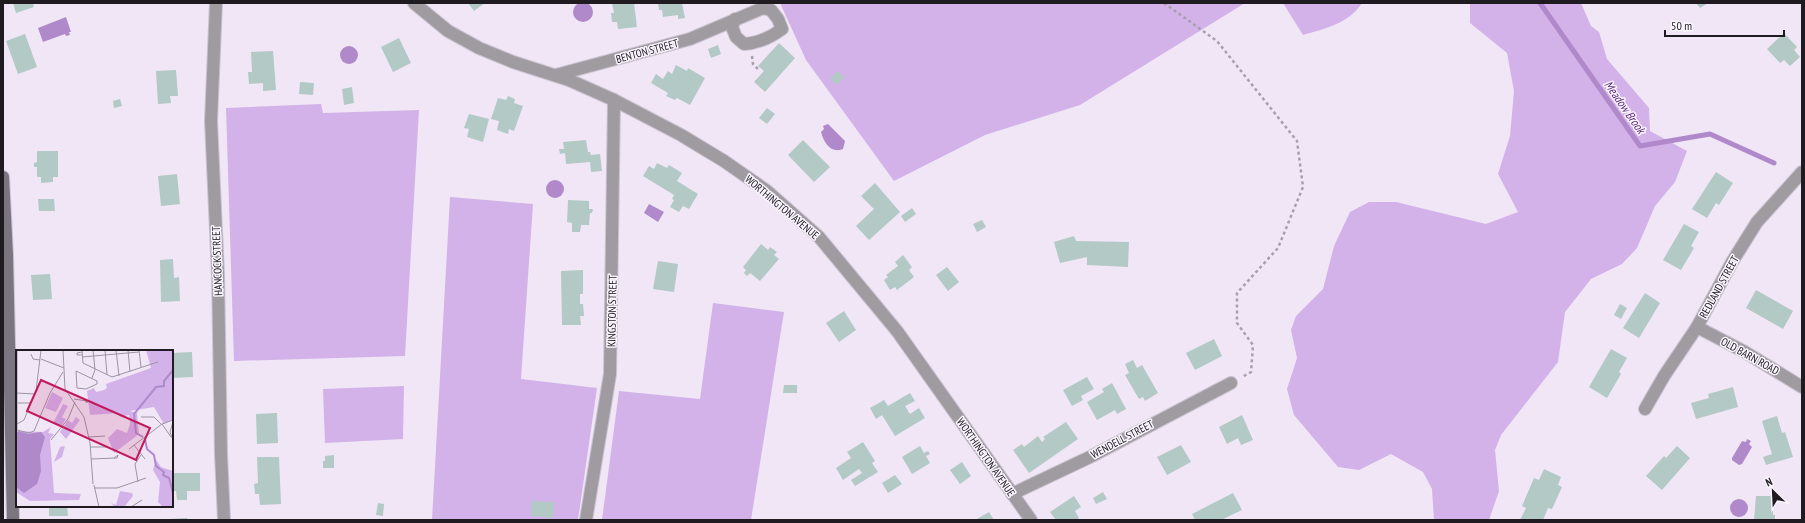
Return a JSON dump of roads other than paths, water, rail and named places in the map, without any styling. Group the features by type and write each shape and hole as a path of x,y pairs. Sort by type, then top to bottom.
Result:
{"street":[{"name":"HANCOCK STREET","path":"216,3 211,121 218,275 220,454 224,520"},
{"name":"WORTHINGTON AVENUE","path":"414,3 448,31 479,48 513,62 556,75 614,100 681,135 767,191 815,234 848,271 913,352 1031,520"},
{"name":"BENTON STREET","path":"556,75 690,39 735,19"},
{"name":"KINGSTON STREET","path":"586,520 610,374 614,100"},
{"name":"REDLAND STREET","path":"1645,409 1664,376 1697,328 1732,262 1756,222 1802,172"},
{"path":"3,177 6,374 13,520"},
{"name":"OLD BARN ROAD","path":"1697,328 1745,352 1802,386"},
{"name":"WENDELL STREET","path":"1012,494 1092,456 1231,383"}],"waterway":[{"name":"Meadow Brook","path":"1540,3 1640,146 1710,134 1774,163"}]}
